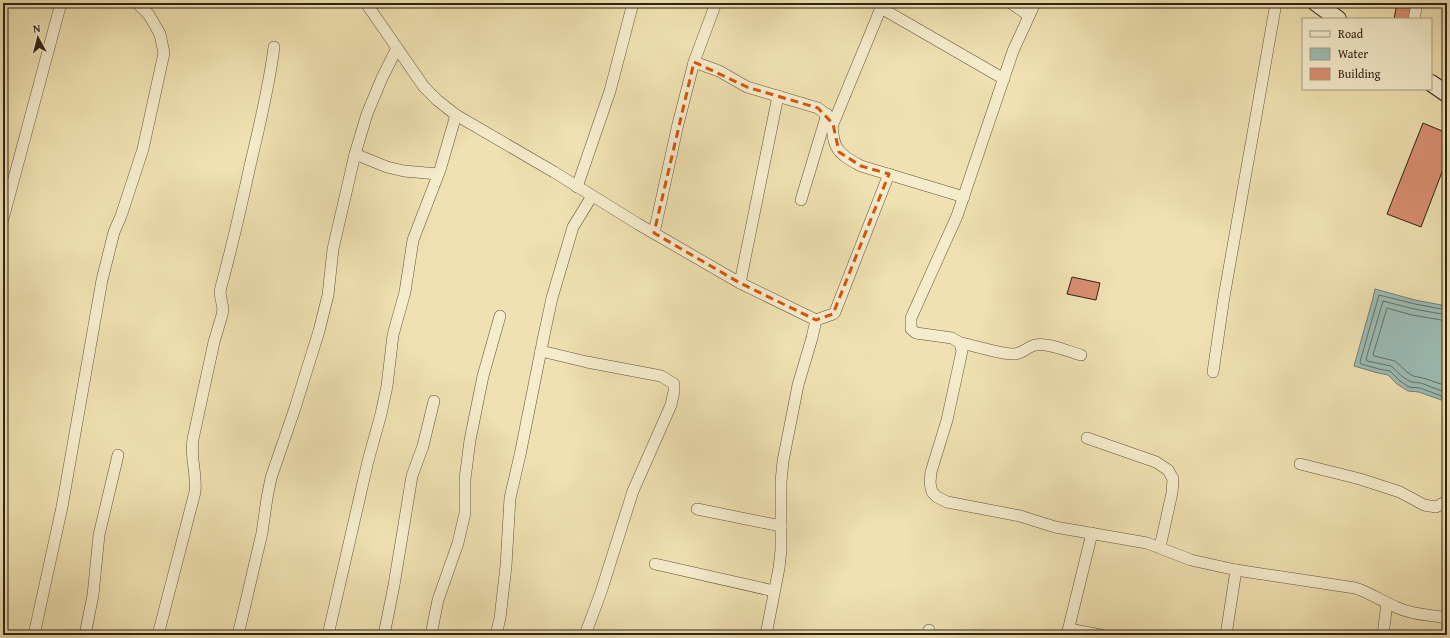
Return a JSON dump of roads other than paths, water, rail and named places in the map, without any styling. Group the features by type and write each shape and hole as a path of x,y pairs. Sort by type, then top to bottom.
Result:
{"main road":[{"path":"1316,3 1337,18"},
{"path":"1432,84 1447,94"}],"street":[{"path":"3,220 32,106 61,3"},
{"path":"34,635 62,507 102,280 114,232 121,216 143,148 164,53 160,34 149,15 137,3"},
{"path":"366,3 424,87 437,100 456,115 740,284 816,320 835,312 889,174"},
{"path":"577,187 610,91 633,3"},
{"path":"654,233 678,124 694,62 716,3"},
{"path":"1011,3 1028,15"},
{"path":"1035,3 1028,15 1013,51 964,197 950,232 911,318 911,329 916,333 952,338 960,343 1014,354 1022,352 1035,345 1044,344 1081,355"},
{"path":"1213,372 1224,297 1276,3"},
{"path":"1414,18 1417,3"},
{"path":"801,200 830,119 882,6 1004,79"},
{"path":"158,635 195,492 196,475 191,448 222,314 223,309 220,293 258,136 274,47"},
{"path":"238,635 262,533 271,478 319,331 328,295 333,250 355,154 367,114 382,78 397,48"},
{"path":"694,62 719,71 747,87 818,108 830,119 836,146 840,152 861,166 964,197"},
{"path":"740,284 778,96"},
{"path":"328,635 368,461 381,414 387,386 393,335 404,292 413,240 438,174 456,115"},
{"path":"355,154 387,167 404,171 438,174"},
{"path":"496,635 500,618 506,566 510,498 552,298 573,227 592,196"},
{"path":"431,635 438,600 458,543 465,513 465,479 470,440 483,376 500,316"},
{"path":"766,635 779,568 783,461 798,386 816,320"},
{"path":"960,343 962,351 961,359 947,420 931,472 930,483 932,492 937,497 947,502 1020,516 1055,527 1148,543 1191,560 1236,570 1355,588 1408,612 1447,618"},
{"path":"541,351 587,362 661,376 674,384 671,405 633,491 601,592 585,635"},
{"path":"384,635 394,586 412,476 434,401"},
{"path":"1087,438 1156,462 1168,470 1173,479 1172,493 1160,547"},
{"path":"85,635 93,595 99,535 118,455"},
{"path":"1300,464 1360,479 1400,492 1424,505 1436,507 1447,501"},
{"path":"697,509 781,526"},
{"path":"1092,533 1068,632 1101,635"},
{"path":"655,564 774,591"},
{"path":"1226,635 1236,570"},
{"path":"1383,635 1387,603"}],"water":[{"path":"1375,289 1415,300 1447,306 1447,402 1419,392 1408,391 1397,384 1388,375 1354,366"}]}
